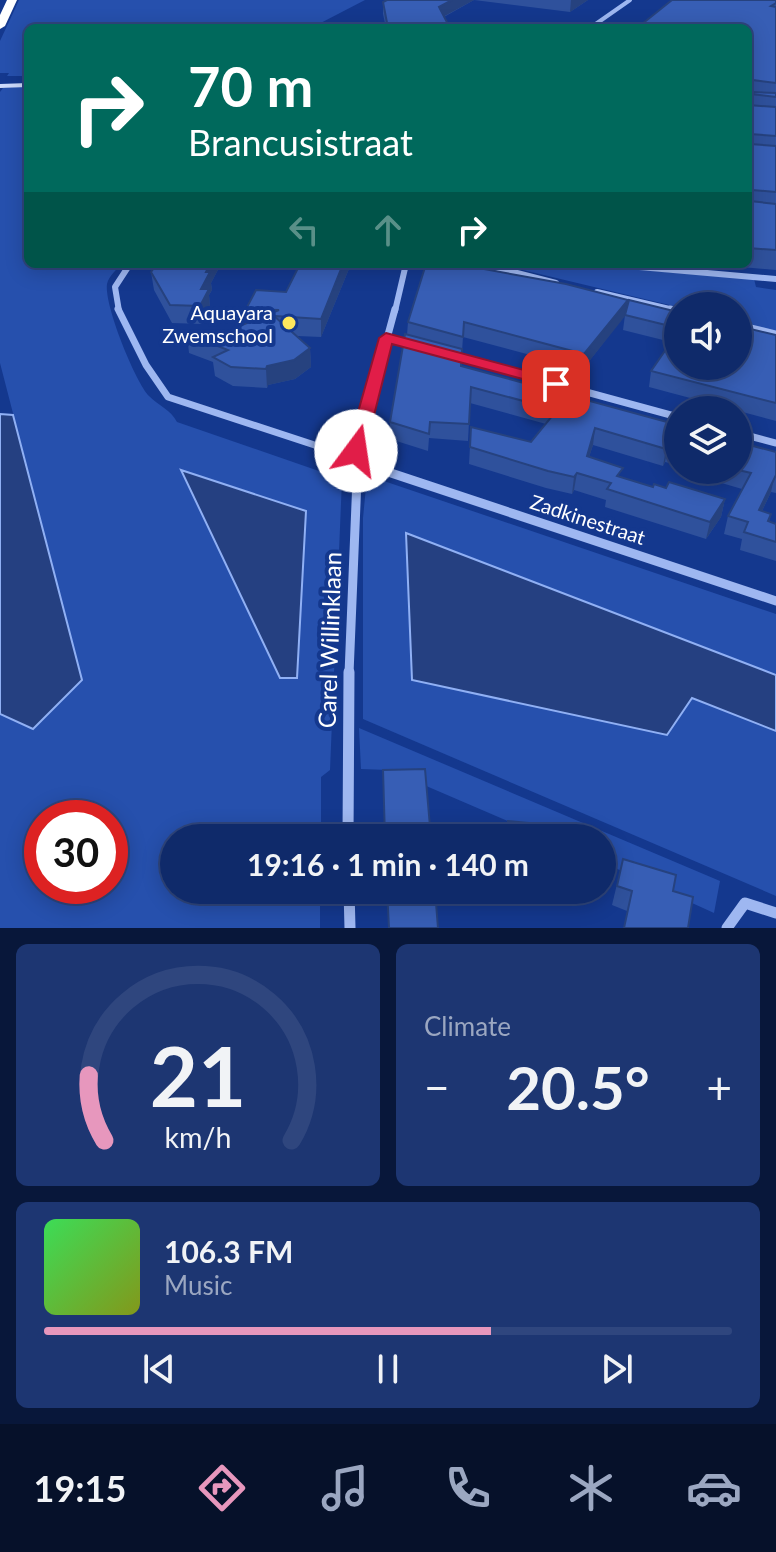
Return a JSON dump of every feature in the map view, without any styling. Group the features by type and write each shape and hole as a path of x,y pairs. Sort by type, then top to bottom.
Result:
{"highway":[{"path":"0,26 12,0"}],"main road":[{"path":"0,79 24,78"},
{"path":"0,86 24,85"},
{"path":"752,101 776,104"}],"street":[{"path":"596,24 630,0"},
{"path":"127,268 117,279 114,296 156,386 168,397 342,455 356,451 405,268"},
{"path":"498,268 564,285"},
{"path":"651,268 776,279"},
{"path":"592,291 664,308"},
{"path":"752,328 776,334"},
{"path":"386,338 425,348"},
{"path":"438,352 664,413"},
{"path":"752,437 776,443"},
{"name":"Carel Willinklaan","path":"348,824 347,717 357,479 361,472 388,472"},
{"name":"Zadkinestraat","path":"388,472 776,601"},
{"path":"727,928 745,903 776,913"},
{"path":"349,904 350,928"}],"shaded area":[{"path":"19,0 365,0 319,24 24,24 24,76 0,73 0,41"},
{"path":"24,86 24,268 118,268 107,284 110,308 136,375 149,396 177,422 342,479 330,770 321,777 321,824 160,824 160,904 320,904 320,928 0,928 0,714 33,729 82,680 0,363 0,92 3,88"},
{"path":"514,268 614,268 754,279 756,287 776,290 776,331 752,325 752,292 664,292 664,304"},
{"path":"0,414 13,415 82,680 33,729 0,714"},
{"path":"181,470 306,511 297,678 280,678"},
{"path":"375,478 776,614 776,675 406,533 692,698 776,731 776,896 616,827 616,824 608,824 363,719 363,518 366,487"},
{"path":"406,533 776,675 776,731 692,698 667,735 412,680"},
{"path":"359,728 586,824 514,824 389,770 361,769"},
{"path":"616,837 720,881 714,913 616,868"}],"building":[{"path":"452,0 439,7 448,24 387,24 383,2"},
{"path":"672,0 776,0 771,6 776,7 776,83 753,80 752,24 642,24"},
{"path":"752,92 776,93 776,97 752,94"},
{"path":"752,105 776,107 776,136 752,134"},
{"path":"752,144 776,146 776,192 752,190"},
{"path":"752,201 776,204 776,250 752,248"},
{"path":"154,268 208,268 206,272 210,272 201,289 209,289 200,306 170,305 151,272"},
{"path":"298,268 341,268 321,319 274,316 310,348 294,360 267,366 266,369 231,367 213,357 228,350 187,334 187,331 234,334 237,327 279,310 246,309 256,290 286,292"},
{"path":"425,268 478,268 566,284 628,300 584,354 464,322 463,337 408,322"},
{"path":"629,300 664,309 664,325 625,315"},
{"path":"752,329 776,335 776,403 686,380 752,380"},
{"path":"405,334 462,349 461,366 664,421 664,448 595,428 587,456 623,468 617,476 653,487 654,484 666,488 668,484 676,484 725,499 710,522 607,489 611,483 577,473 574,477 548,471 470,447 471,427 531,442 557,410 471,387 469,424 430,422 429,434 390,422"},
{"path":"664,352 664,374 651,371"},
{"path":"752,446 776,452 776,475 759,510 771,514 768,521 776,524 776,542 744,532 748,522 728,516 745,484 752,484"},
{"path":"425,769 430,824 385,824 383,770"},
{"path":"508,821 528,823 528,824 508,824"},
{"path":"623,859 676,875 673,891 693,897 688,928 624,928 632,891 617,886"},
{"path":"388,904 436,904 438,928 389,928"}],"place":[{"name":"Aquayara Zwemschool","path":"289,323"}],"route":[{"path":"356,451 386,338 556,384"}]}
